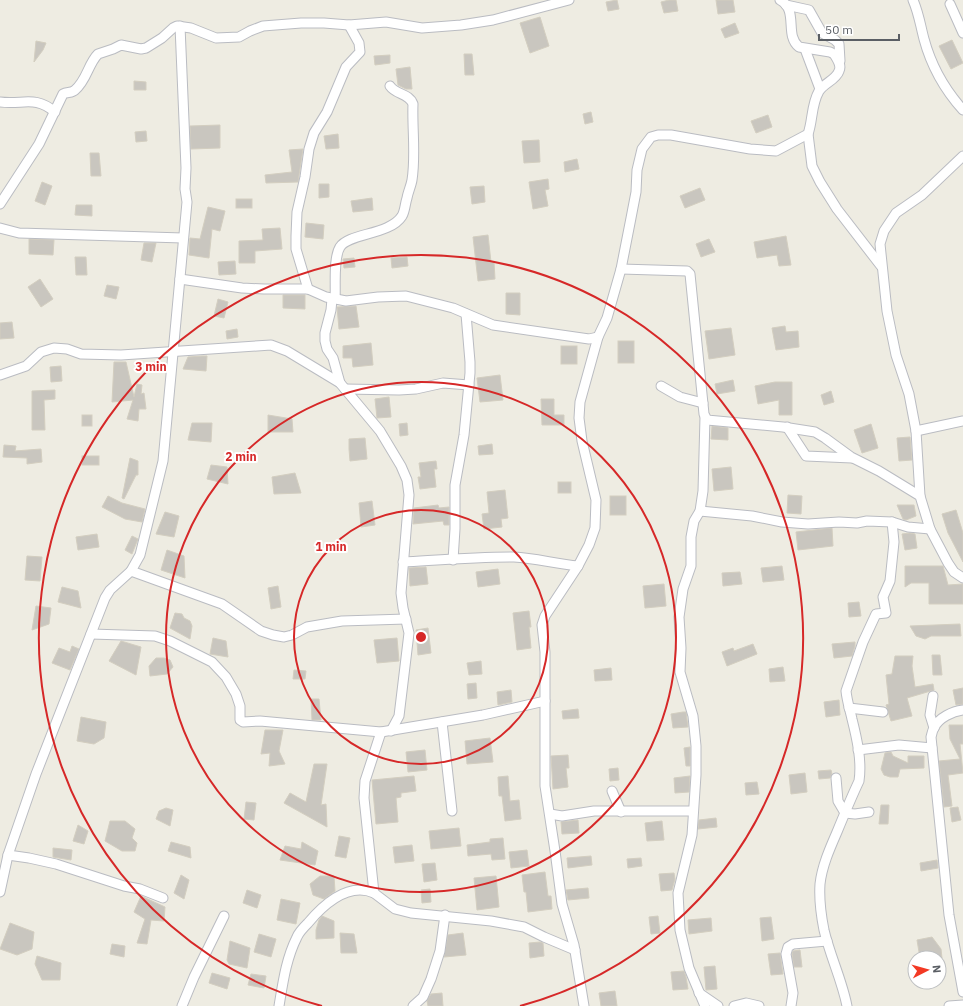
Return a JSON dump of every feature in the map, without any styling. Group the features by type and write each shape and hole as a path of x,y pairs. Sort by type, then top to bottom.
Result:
{"street":[{"path":"0,204 39,144 63,94 74,91 84,80 98,54 113,49 121,44 141,49 146,48 162,38 174,26 180,26 216,38 239,37 255,29 275,25 324,23 349,25 386,22 422,28 461,25 493,20 569,0"},
{"path":"913,0 919,15 924,40 940,79 951,97 963,110"},
{"path":"783,2 790,13 792,34 796,44 799,47 821,50 834,54 840,66"},
{"path":"783,2 809,10 822,33 836,40 839,44 839,72 820,89 812,110 808,134 812,166 837,209 882,267"},
{"path":"950,4 963,33"},
{"path":"308,288 296,249 297,212 305,177 309,149 314,133 328,112 333,95 346,67 360,52 359,43 349,25"},
{"path":"0,892 8,855 36,774 105,598 110,590 132,571 140,555 163,461 187,202 185,189 186,168 180,26"},
{"path":"805,48 820,89"},
{"path":"343,386 336,365 325,341 325,333 332,310 336,288 335,273 340,247 345,242 380,231 396,222 402,215 412,182 414,165 413,104 412,100 408,96 398,93 390,86"},
{"path":"0,102 43,103 55,112"},
{"path":"584,1006 575,950 562,904 545,786 545,652 542,625 543,620 578,566 589,545 595,528 596,500 582,441 579,418 580,402 598,338 607,318 620,269 631,218 642,149 651,137 672,135 750,149 776,151 808,134"},
{"path":"963,156 922,195 896,213 888,223 881,237 880,244 887,311 896,355 909,394 916,431 920,496 930,529 949,565 954,572 963,578"},
{"path":"0,228 19,233 33,234 183,238"},
{"path":"620,269 687,271 690,274 705,417 703,491 700,511 694,521 691,537 691,566 683,589 679,617 681,648 680,672 693,716 696,746 696,775 692,835 678,893 680,930 689,968 705,1006"},
{"path":"180,279 242,288 308,288 326,298 346,301 378,297 406,296 453,308 493,325 589,339 598,338"},
{"path":"453,560 455,485 464,435 469,384 470,362 466,314"},
{"path":"0,375 26,366 41,352 50,348 63,348 81,354 121,355 173,350 218,349 271,345 287,350 343,386 380,431 401,466 407,480 409,494 401,593 409,632 399,716 386,732 365,782 364,798 374,893"},
{"path":"343,386 399,390 416,389 443,384 469,384"},
{"path":"661,386 680,397 703,403"},
{"path":"705,417 709,420 787,427 814,432 854,458 880,470 920,496"},
{"path":"916,431 963,421"},
{"path":"787,427 806,456 854,458"},
{"path":"700,511 752,516 782,522 808,524 857,523 867,521 892,522 908,527 930,529"},
{"path":"847,1006 843,987 827,941 821,907 820,884 822,870 859,781 860,771 857,738 846,696 847,688 863,642 876,614 886,613 883,597 890,580 894,542 892,522"},
{"path":"403,562 514,558 538,559 558,564 578,566"},
{"path":"132,571 222,604 261,630 273,635 284,637 292,635 307,627 342,621 406,619"},
{"path":"91,634 154,636 170,641 212,662 226,677 236,694 240,706 240,720 243,722 260,721 386,732 483,715 545,701"},
{"path":"933,696 930,715 934,728"},
{"path":"849,708 883,712"},
{"path":"963,710 950,713 938,722 931,737 949,915 963,992"},
{"path":"442,722 452,811"},
{"path":"858,750 899,745 932,748"},
{"path":"836,778 838,801 845,813"},
{"path":"612,791 621,812"},
{"path":"550,814 562,816 594,811 693,811"},
{"path":"845,813 855,814 868,812"},
{"path":"8,855 56,864 124,886 140,889 163,898"},
{"path":"279,1006 285,971 291,950 298,935 317,912 338,896 349,891 367,890 374,893 395,909 411,913 445,915 446,917 491,921 524,927 575,950"},
{"path":"413,1006 423,997 431,979 440,951 445,915"},
{"path":"182,1006 196,973 224,916"},
{"path":"791,1006 793,993 786,954 788,948 793,944 827,941"},
{"path":"699,993 718,1006"},
{"path":"734,1006 746,1003 759,1006"},
{"path":"949,1006 963,1005"}],"building":[{"path":"617,0 619,9 608,11 606,2"},
{"path":"676,0 678,11 664,13 661,2"},
{"path":"716,0 733,0 735,12 718,14"},
{"path":"540,17 549,46 530,53 520,23"},
{"path":"735,23 739,33 725,38 721,29"},
{"path":"952,40 963,63 951,69 939,46"},
{"path":"36,41 46,43 43,50 34,62"},
{"path":"464,54 472,54 474,75 465,75"},
{"path":"390,55 390,63 375,65 374,56"},
{"path":"410,67 412,89 406,89 398,85 396,69"},
{"path":"134,81 146,82 146,90 134,90"},
{"path":"591,112 593,122 585,124 583,114"},
{"path":"768,115 772,127 756,133 751,121"},
{"path":"220,125 220,148 191,149 190,126"},
{"path":"146,131 147,141 136,142 135,132"},
{"path":"338,134 339,148 326,149 324,136"},
{"path":"539,140 540,162 524,163 522,141"},
{"path":"303,149 298,182 266,183 265,175 292,172 289,150"},
{"path":"90,153 99,153 101,176 91,176"},
{"path":"577,159 579,169 565,172 564,162"},
{"path":"548,179 549,189 545,190 548,206 533,209 529,182"},
{"path":"42,182 52,186 45,205 35,201"},
{"path":"319,184 329,184 329,197 319,198"},
{"path":"484,186 485,202 472,204 470,187"},
{"path":"700,188 705,200 685,208 680,196"},
{"path":"372,198 373,210 353,212 351,201"},
{"path":"236,199 252,199 252,208 236,208"},
{"path":"76,205 92,205 92,216 75,215"},
{"path":"208,207 225,211 220,231 212,229 209,258 189,255 190,238 200,239"},
{"path":"306,223 324,225 323,239 305,237"},
{"path":"280,228 282,249 255,251 255,263 239,263 239,241 263,240 262,229"},
{"path":"488,235 491,262 494,262 495,279 478,281 473,237"},
{"path":"786,236 791,265 779,266 777,255 757,258 754,242"},
{"path":"29,239 54,240 53,255 29,254"},
{"path":"709,239 715,252 701,257 696,244"},
{"path":"144,243 156,243 152,262 141,260"},
{"path":"75,257 86,257 87,275 76,275"},
{"path":"407,257 408,266 392,268 391,258"},
{"path":"354,258 355,267 344,268 343,259"},
{"path":"235,261 236,274 219,275 218,262"},
{"path":"40,279 53,299 41,307 28,287"},
{"path":"107,285 119,287 116,299 104,296"},
{"path":"506,293 520,293 520,315 506,314"},
{"path":"283,295 305,295 305,309 283,308"},
{"path":"218,299 228,302 224,318 214,316"},
{"path":"356,306 359,327 339,329 337,307"},
{"path":"12,322 14,338 0,339 0,323"},
{"path":"785,326 786,332 798,331 799,347 776,350 772,328"},
{"path":"731,328 735,355 709,359 705,331"},
{"path":"237,329 238,337 227,339 226,331"},
{"path":"618,341 634,341 634,363 618,363"},
{"path":"371,343 373,365 353,367 352,358 343,358 343,346"},
{"path":"561,346 577,346 577,364 561,364"},
{"path":"207,356 206,371 183,369 188,357"},
{"path":"114,362 126,362 134,397 137,384 142,385 141,394 144,393 146,409 139,409 138,421 127,419 133,400 112,402"},
{"path":"61,366 62,381 51,382 50,367"},
{"path":"500,375 503,400 480,402 477,378"},
{"path":"733,380 735,391 717,394 715,384"},
{"path":"775,382 792,382 792,415 779,415 779,400 758,404 755,386"},
{"path":"55,390 55,399 44,400 45,430 32,430 32,391"},
{"path":"831,391 834,402 824,405 821,395"},
{"path":"389,397 391,417 377,418 375,399"},
{"path":"541,399 554,399 554,415 564,415 564,425 542,425"},
{"path":"82,415 92,415 92,426 82,426"},
{"path":"268,415 292,419 293,432 268,432"},
{"path":"192,423 212,423 211,442 188,440"},
{"path":"407,423 408,435 400,436 399,424"},
{"path":"871,424 878,448 862,453 854,430"},
{"path":"712,426 728,428 728,440 711,439"},
{"path":"910,437 912,460 899,461 897,438"},
{"path":"365,438 367,459 350,461 349,439"},
{"path":"492,444 493,454 479,455 478,446"},
{"path":"4,445 16,446 15,451 41,449 42,462 27,464 27,458 3,457"},
{"path":"82,456 99,456 99,465 82,465"},
{"path":"130,458 138,461 138,475 136,475 124,499 122,498"},
{"path":"436,461 437,469 434,469 436,487 420,489 418,477 421,477 419,463"},
{"path":"211,465 227,467 228,484 207,479"},
{"path":"731,467 733,489 714,491 712,469"},
{"path":"295,473 301,493 274,494 272,477"},
{"path":"558,482 571,482 571,493 558,493"},
{"path":"505,490 508,518 501,519 502,527 484,529 482,514 489,513 487,492"},
{"path":"788,495 802,496 801,514 787,513"},
{"path":"108,496 122,503 145,509 142,522 125,519 102,507"},
{"path":"610,496 626,496 626,515 610,515"},
{"path":"372,501 375,525 361,527 359,503"},
{"path":"438,505 439,508 449,507 449,525 444,525 443,521 413,524 414,508"},
{"path":"897,505 914,505 916,516 906,520 903,519"},
{"path":"956,510 963,533 963,562 948,533 942,514"},
{"path":"165,512 179,516 174,537 156,534"},
{"path":"832,528 833,546 798,550 796,532"},
{"path":"97,534 99,547 78,550 76,537"},
{"path":"902,534 915,534 917,548 905,550"},
{"path":"132,536 138,539 132,554 125,550"},
{"path":"167,550 184,556 185,578 161,570"},
{"path":"27,556 42,557 40,581 25,580"},
{"path":"782,566 784,580 763,582 761,568"},
{"path":"905,566 943,566 948,585 963,584 963,604 929,604 929,583 911,583 905,587"},
{"path":"426,567 428,584 410,586 409,568"},
{"path":"498,569 500,584 478,587 476,572"},
{"path":"740,572 742,584 723,586 722,573"},
{"path":"664,584 666,606 645,608 643,586"},
{"path":"278,586 281,607 271,609 268,588"},
{"path":"62,587 78,591 81,608 58,602"},
{"path":"859,602 861,616 849,617 848,603"},
{"path":"36,606 51,608 49,624 32,630"},
{"path":"529,611 531,648 517,650 513,613"},
{"path":"175,613 182,614 184,618 190,621 192,626 190,639 170,628"},
{"path":"960,624 961,636 931,636 925,639 916,636 910,626"},
{"path":"428,628 431,653 418,655 416,630"},
{"path":"213,638 226,641 228,657 210,654"},
{"path":"397,638 399,661 377,663 374,640"},
{"path":"121,641 141,647 136,675 109,661"},
{"path":"855,642 852,656 834,658 832,644"},
{"path":"753,644 757,654 727,666 722,652 733,648 734,651"},
{"path":"72,646 79,649 70,670 52,663 59,648 70,652"},
{"path":"932,655 940,655 942,675 933,675"},
{"path":"895,656 913,656 912,666 915,687 933,684 934,690 907,698 912,716 891,721 886,705 889,704 886,675 892,674"},
{"path":"156,658 170,660 173,667 167,674 150,676 149,666"},
{"path":"481,661 482,674 469,675 467,663"},
{"path":"783,667 785,681 770,682 769,669"},
{"path":"611,668 612,680 595,681 594,670"},
{"path":"294,670 306,671 305,679 293,679"},
{"path":"476,683 477,698 468,699 467,684"},
{"path":"963,688 963,704 956,705 953,690"},
{"path":"511,690 512,702 498,705 497,692"},
{"path":"311,699 319,699 321,720 312,720"},
{"path":"839,700 840,715 826,717 824,702"},
{"path":"578,709 579,718 563,719 562,711"},
{"path":"686,712 688,727 673,728 671,714"},
{"path":"81,717 106,722 104,738 94,744 77,741"},
{"path":"949,725 963,725 963,744 960,744 963,773 948,775 952,806 944,807 939,761 960,759 950,739"},
{"path":"265,730 283,730 279,751 285,764 269,766 270,753 261,754"},
{"path":"490,738 493,762 467,764 465,741"},
{"path":"690,747 690,766 686,766 684,748"},
{"path":"425,750 427,770 408,772 406,752"},
{"path":"891,752 893,756 908,763 908,756 924,756 924,768 900,769 898,777 884,775 881,769 885,753"},
{"path":"568,755 569,768 566,768 568,787 553,789 551,756"},
{"path":"314,764 327,764 321,805 326,804 327,827 284,803 290,793 306,802"},
{"path":"618,768 619,780 610,781 609,769"},
{"path":"831,770 832,774 830,778 819,779 818,771"},
{"path":"805,773 807,792 791,794 789,775"},
{"path":"414,776 416,791 401,793 401,797 396,798 398,822 376,824 372,780"},
{"path":"508,776 510,801 519,800 521,819 505,821 502,796 499,796 498,777"},
{"path":"690,776 689,792 675,793 674,778"},
{"path":"757,782 759,794 746,795 745,783"},
{"path":"246,802 256,803 254,820 244,819"},
{"path":"881,805 889,805 888,824 879,824"},
{"path":"958,807 961,820 952,822 950,808"},
{"path":"166,808 173,810 170,826 156,819 159,811"},
{"path":"716,818 717,827 698,829 699,820"},
{"path":"578,820 579,833 562,834 561,822"},
{"path":"110,821 125,821 135,829 132,838 137,843 135,851 122,851 105,841"},
{"path":"662,821 664,840 647,841 645,823"},
{"path":"78,825 88,831 84,844 73,841"},
{"path":"459,828 461,846 431,849 429,831"},
{"path":"339,836 350,838 346,858 335,856"},
{"path":"503,838 505,859 492,860 491,854 468,856 467,845 490,842 490,839"},
{"path":"171,842 190,847 191,858 168,851"},
{"path":"302,842 318,851 315,865 280,860 285,846 301,849"},
{"path":"412,845 414,861 395,863 393,847"},
{"path":"53,848 72,850 71,860 53,857"},
{"path":"527,850 529,866 511,868 509,852"},
{"path":"591,856 592,865 568,868 567,858"},
{"path":"641,858 642,866 628,868 627,859"},
{"path":"937,860 938,868 921,871 920,863"},
{"path":"435,863 437,880 424,882 422,864"},
{"path":"545,872 548,896 551,896 552,909 528,912 526,892 524,892 522,875"},
{"path":"674,873 675,879 672,890 661,891 659,874"},
{"path":"181,875 189,880 184,899 174,893"},
{"path":"320,876 334,876 335,891 324,899 313,895 310,884"},
{"path":"496,876 499,907 477,910 474,878"},
{"path":"588,888 589,898 568,900 566,890"},
{"path":"430,889 431,902 422,903 421,890"},
{"path":"247,890 261,895 257,908 243,903"},
{"path":"141,896 165,907 164,921 151,920 147,944 137,943 145,919 134,912"},
{"path":"281,899 300,903 296,924 277,920"},
{"path":"322,916 334,921 334,938 316,939 316,930"},
{"path":"658,916 660,933 651,934 649,917"},
{"path":"771,917 774,939 762,941 760,918"},
{"path":"711,918 712,931 689,934 688,920"},
{"path":"10,923 34,932 32,949 17,955 0,949"},
{"path":"340,933 354,934 357,953 341,953"},
{"path":"463,933 466,955 444,957 448,935"},
{"path":"259,934 276,939 271,957 254,952"},
{"path":"932,937 941,950 919,950 917,940"},
{"path":"230,941 250,948 247,968 229,964 227,960"},
{"path":"529,943 543,943 544,956 530,958"},
{"path":"112,944 125,946 124,957 110,954"},
{"path":"800,950 802,967 794,967 793,951"},
{"path":"780,953 783,974 771,975 768,954"},
{"path":"37,956 61,963 60,980 42,980 35,964"},
{"path":"715,966 717,989 706,990 704,967"},
{"path":"684,971 688,989 673,990 671,972"},
{"path":"212,973 230,978 227,989 209,983"},
{"path":"251,974 266,976 264,988 248,985"},
{"path":"615,991 617,1006 601,1006 599,993"},
{"path":"442,993 443,1006 428,1006 427,1001 431,994"}]}
